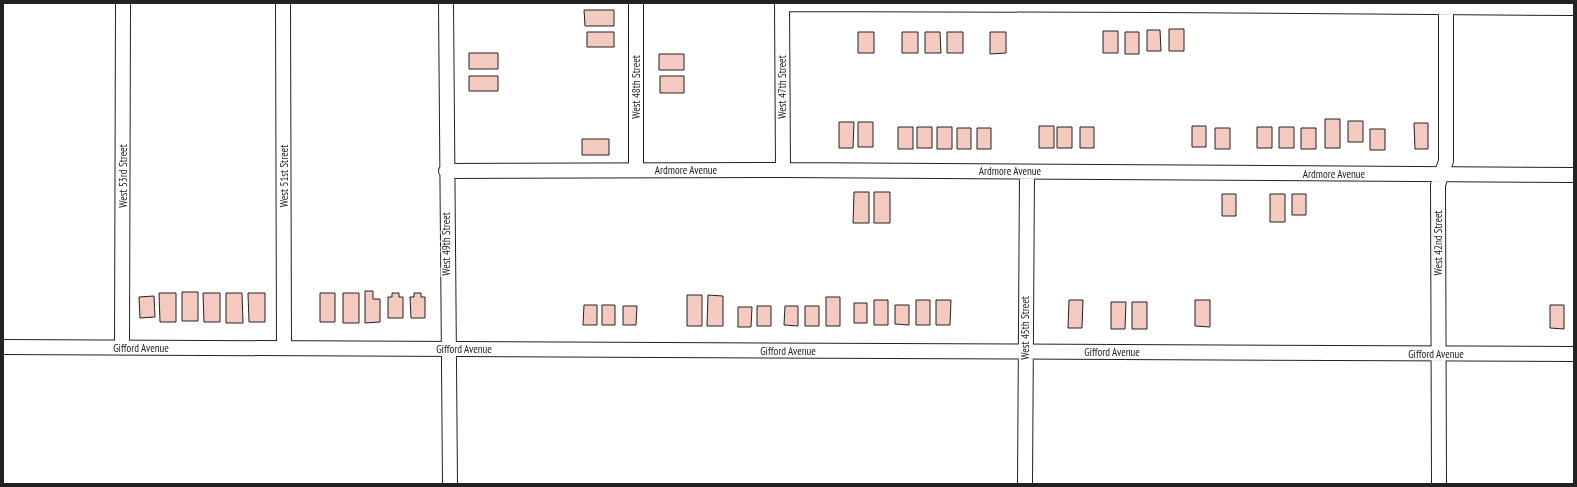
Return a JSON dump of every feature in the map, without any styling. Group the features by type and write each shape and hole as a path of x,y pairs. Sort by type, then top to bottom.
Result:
{"street":[{"name":"West 53rd Street","path":"122,348 123,3"},
{"name":"West 51st Street","path":"283,3 284,348"},
{"name":"West 49th Street","path":"446,3 447,349 450,484"},
{"name":"West 48th Street","path":"636,3 636,170"},
{"path":"782,4 1446,5 1574,8"},
{"name":"West 47th Street","path":"782,4 783,170"},
{"name":"West 42nd Street","path":"1439,484 1438,185 1446,161 1446,5"},
{"name":"Ardmore Avenue","path":"446,171 783,170 1574,175"},
{"name":"West 45th Street","path":"1025,484 1027,172"},
{"name":"Gifford Avenue","path":"3,347 1574,354"}],"building":[{"path":"584,10 614,10 614,26 585,26"},
{"path":"1169,29 1184,29 1184,51 1169,51"},
{"path":"1147,30 1160,30 1161,51 1147,51"},
{"path":"1103,31 1118,31 1118,53 1103,53"},
{"path":"587,32 614,32 614,47 587,47"},
{"path":"858,32 874,32 874,53 858,53"},
{"path":"902,32 918,32 918,53 902,53"},
{"path":"925,32 940,32 941,53 925,53"},
{"path":"947,32 963,32 963,53 947,53"},
{"path":"990,32 1006,32 1006,53 990,54"},
{"path":"1125,32 1139,32 1139,54 1125,54"},
{"path":"469,53 498,53 498,69 469,69"},
{"path":"659,54 684,54 684,70 659,70"},
{"path":"469,76 498,76 498,91 469,91"},
{"path":"660,76 684,76 684,93 660,93"},
{"path":"1325,119 1340,119 1340,148 1325,148"},
{"path":"1348,121 1363,121 1363,142 1348,142"},
{"path":"839,122 854,122 853,148 839,148"},
{"path":"858,122 873,122 873,147 858,147"},
{"path":"1414,123 1428,123 1428,149 1415,149"},
{"path":"1039,126 1054,126 1054,148 1039,148"},
{"path":"1192,126 1206,126 1206,147 1192,147"},
{"path":"898,127 913,127 913,149 898,149"},
{"path":"917,127 932,127 932,148 917,148"},
{"path":"937,127 952,127 952,149 937,149"},
{"path":"1057,127 1072,127 1072,148 1057,148"},
{"path":"1080,127 1094,127 1094,148 1080,148"},
{"path":"1257,127 1272,127 1272,148 1257,148"},
{"path":"1279,127 1294,127 1294,148 1279,148"},
{"path":"957,128 971,128 971,149 957,149"},
{"path":"977,128 991,128 991,149 977,149"},
{"path":"1215,128 1230,128 1230,149 1215,149"},
{"path":"1301,128 1316,128 1316,149 1301,149"},
{"path":"1370,129 1385,129 1385,150 1370,150"},
{"path":"582,139 609,139 609,155 582,155"},
{"path":"854,192 869,192 869,223 853,223"},
{"path":"874,192 890,192 890,223 874,223"},
{"path":"1222,194 1236,194 1236,216 1222,216"},
{"path":"1270,194 1285,194 1285,222 1270,222"},
{"path":"1292,194 1306,194 1306,215 1292,215"},
{"path":"365,291 373,291 373,299 380,299 380,322 365,323"},
{"path":"182,292 198,292 198,321 182,321"},
{"path":"159,293 176,293 176,322 160,322"},
{"path":"203,293 220,293 220,322 204,322"},
{"path":"226,293 242,293 243,323 226,323"},
{"path":"248,293 265,293 265,322 249,322"},
{"path":"320,293 335,293 335,322 320,322"},
{"path":"343,293 359,293 359,323 343,323"},
{"path":"392,293 399,293 399,297 403,297 403,318 388,318 388,297 392,297"},
{"path":"414,293 421,293 421,297 425,297 425,318 411,318 410,297 414,297"},
{"path":"687,295 702,295 702,326 687,326"},
{"path":"708,295 723,296 723,326 707,326"},
{"path":"154,296 155,317 140,318 139,297"},
{"path":"826,297 840,297 840,326 826,326"},
{"path":"874,300 888,300 888,325 874,325"},
{"path":"916,300 930,300 930,325 916,325"},
{"path":"936,300 951,300 950,325 936,325"},
{"path":"1069,300 1083,300 1082,328 1068,328"},
{"path":"1195,300 1210,300 1210,327 1195,326"},
{"path":"1111,302 1126,302 1125,329 1111,329"},
{"path":"1132,302 1147,302 1147,329 1132,329"},
{"path":"854,303 867,303 867,323 854,323"},
{"path":"584,305 597,305 597,325 583,325"},
{"path":"602,305 615,305 615,325 602,325"},
{"path":"895,305 909,305 909,325 895,324"},
{"path":"1550,305 1564,305 1564,329 1550,328"},
{"path":"623,306 637,306 636,325 623,325"},
{"path":"757,306 771,306 771,326 757,326"},
{"path":"785,306 798,306 798,326 784,325"},
{"path":"805,306 819,306 819,326 805,326"},
{"path":"738,307 752,307 751,327 738,327"}]}
